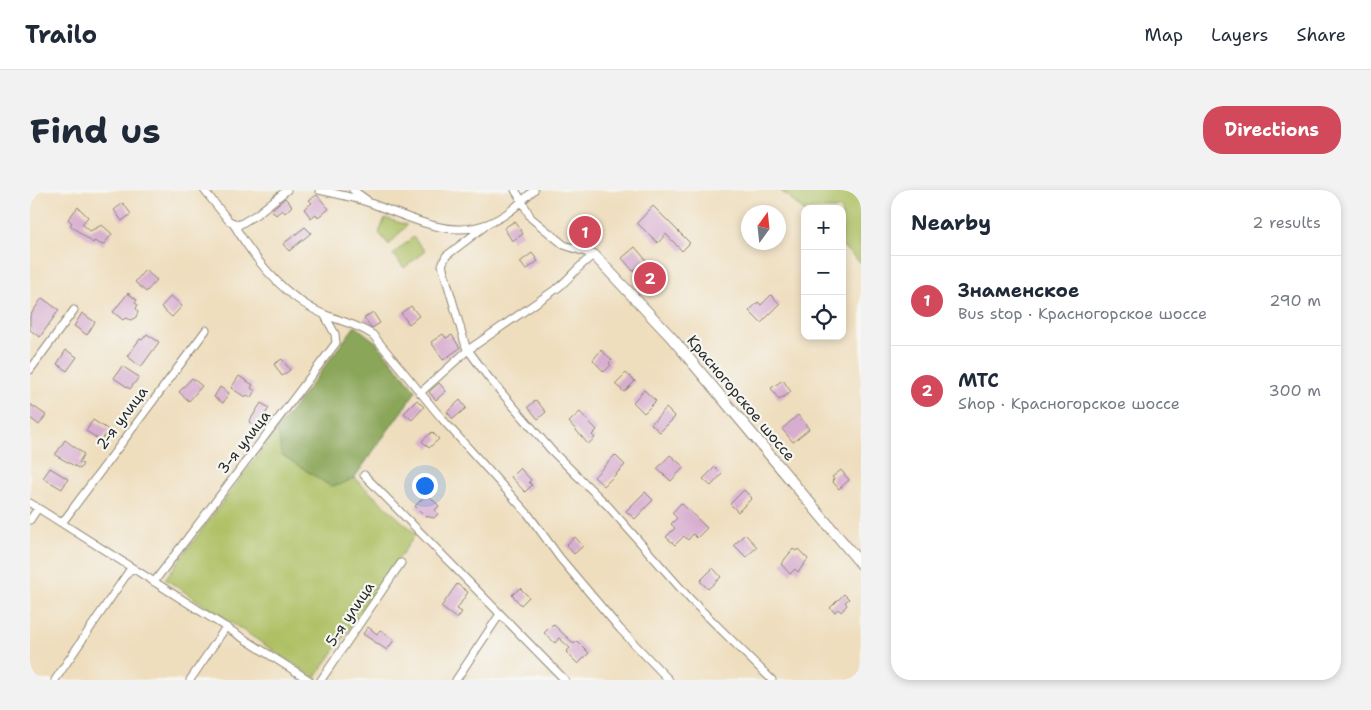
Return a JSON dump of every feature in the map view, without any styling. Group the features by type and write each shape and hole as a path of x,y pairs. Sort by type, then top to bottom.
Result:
{"street":[{"path":"204,190 234,225 262,264 286,290 324,314 364,328 373,334 415,383 420,393 528,514 560,558 620,629 669,680"},
{"path":"234,225 243,223 287,190"},
{"path":"318,190 369,202 425,224 444,228 484,227"},
{"path":"353,190 369,202"},
{"path":"515,190 531,218 564,245 594,256"},
{"path":"534,190 506,216 484,227 446,256 442,264 468,350 488,378 552,451 608,506 690,599 772,680"},
{"path":"583,245 594,256"},
{"path":"420,393 468,350 559,287 572,277 585,261 594,256"},
{"name":"Красногорское шоссе","path":"594,256 670,337 861,564"},
{"path":"30,370 74,310"},
{"name":"3-я улица","path":"154,582 336,343 335,334 324,314"},
{"name":"2-я улица","path":"62,523 206,330"},
{"path":"364,476 566,680"},
{"path":"30,503 309,680"},
{"path":"30,520 38,508"},
{"name":"5-я улица","path":"321,680 401,563"},
{"path":"55,680 131,568"},
{"path":"456,680 500,614"},
{"path":"190,680 226,627"}],"green space":[{"path":"780,190 861,190 861,263 846,250 846,205 801,205 801,208"},
{"path":"385,218 407,225 389,245 379,233"},
{"path":"413,237 425,251 404,268 393,254"},
{"path":"355,326 416,391 354,478 416,534 315,678 165,579"},
{"path":"355,326 376,342 416,391 354,478 340,485 330,486 282,455 276,431"}],"building":[{"path":"317,195 329,209 318,217 316,214 311,218 304,209 312,203 309,200"},
{"path":"285,198 292,206 285,213 282,210 276,215 271,210"},
{"path":"123,203 131,214 122,221 114,210"},
{"path":"653,206 690,243 682,251 666,234 658,243 637,223"},
{"path":"78,207 88,217 82,224 90,231 102,225 112,234 103,245 94,241 93,243 70,225 72,223 68,219"},
{"path":"515,221 523,234 512,241 504,228"},
{"path":"305,227 311,233 289,251 283,244"},
{"path":"635,247 646,260 633,271 622,258"},
{"path":"532,253 538,261 526,270 520,262"},
{"path":"145,270 157,280 146,292 135,282"},
{"path":"128,293 137,300 135,303 138,305 136,308 138,312 136,317 131,320 125,318 123,320 113,312"},
{"path":"771,295 780,304 761,323 749,311 758,302 761,305"},
{"path":"171,296 182,306 172,317 161,307"},
{"path":"42,298 59,310 40,337 30,330 30,316"},
{"path":"411,306 419,316 409,324 401,313"},
{"path":"373,312 380,323 372,328 364,318"},
{"path":"82,313 95,322 87,335 74,326"},
{"path":"147,334 159,342 141,367 127,356 140,339 142,340"},
{"path":"443,334 446,338 452,335 460,348 443,360 431,342"},
{"path":"66,350 77,357 67,371 57,364"},
{"path":"601,350 612,360 609,363 611,365 604,372 593,360"},
{"path":"282,359 290,370 282,376 274,364"},
{"path":"122,366 139,377 130,389 114,378"},
{"path":"626,373 635,381 624,392 615,384"},
{"path":"239,376 253,385 251,388 255,391 251,397 247,395 245,397 231,388"},
{"path":"192,378 202,386 189,401 179,392"},
{"path":"783,380 791,392 779,400 771,388"},
{"path":"439,383 446,391 436,400 429,392"},
{"path":"220,387 229,393 223,403 214,397"},
{"path":"644,390 656,401 644,413 633,402"},
{"path":"417,400 424,407 412,420 404,413"},
{"path":"460,400 466,408 453,419 447,412"},
{"path":"536,400 546,412 538,419 528,407"},
{"path":"261,403 269,408 257,427 249,422"},
{"path":"30,404 46,415 39,425 30,418"},
{"path":"666,408 675,417 660,432 651,424"},
{"path":"580,412 597,430 592,435 595,438 588,444 569,422"},
{"path":"798,415 809,429 793,442 782,429"},
{"path":"93,420 109,430 101,441 86,431"},
{"path":"432,432 439,439 429,448 422,441"},
{"path":"65,440 84,454 79,462 83,464 80,469 55,455"},
{"path":"615,455 625,465 604,486 594,477"},
{"path":"670,455 684,467 671,481 657,469"},
{"path":"715,467 722,474 711,486 703,479"},
{"path":"50,468 68,479 62,489 43,478"},
{"path":"520,468 531,480 529,482 532,485 525,492 511,477"},
{"path":"841,470 849,480 839,489 832,481 834,479 832,477"},
{"path":"744,490 752,498 738,512 730,504"},
{"path":"645,492 653,500 635,519 626,511"},
{"path":"427,494 439,506 435,510 438,514 434,518 425,516 415,506"},
{"path":"681,503 707,528 697,538 693,534 688,540 684,536 675,545 666,537 675,528 671,524 677,518 672,513"},
{"path":"745,534 757,547 746,557 734,545"},
{"path":"575,537 583,546 574,554 566,545"},
{"path":"793,549 796,551 798,549 808,559 798,572 795,569 790,574 781,564"},
{"path":"713,568 721,577 708,589 700,581"},
{"path":"457,584 468,592 457,609 462,612 457,619 441,607"},
{"path":"520,588 529,597 521,605 512,595"},
{"path":"844,594 849,599 845,602 847,605 841,612 838,609 835,612 830,608"},
{"path":"553,624 574,644 577,641 589,653 578,664 566,652 570,648 559,638 555,643 544,633"},
{"path":"368,627 377,634 380,630 394,640 387,650 363,634"}],"place":[{"name":"Знаменское","path":"585,232"},
{"name":"МТС","path":"650,278"}]}
